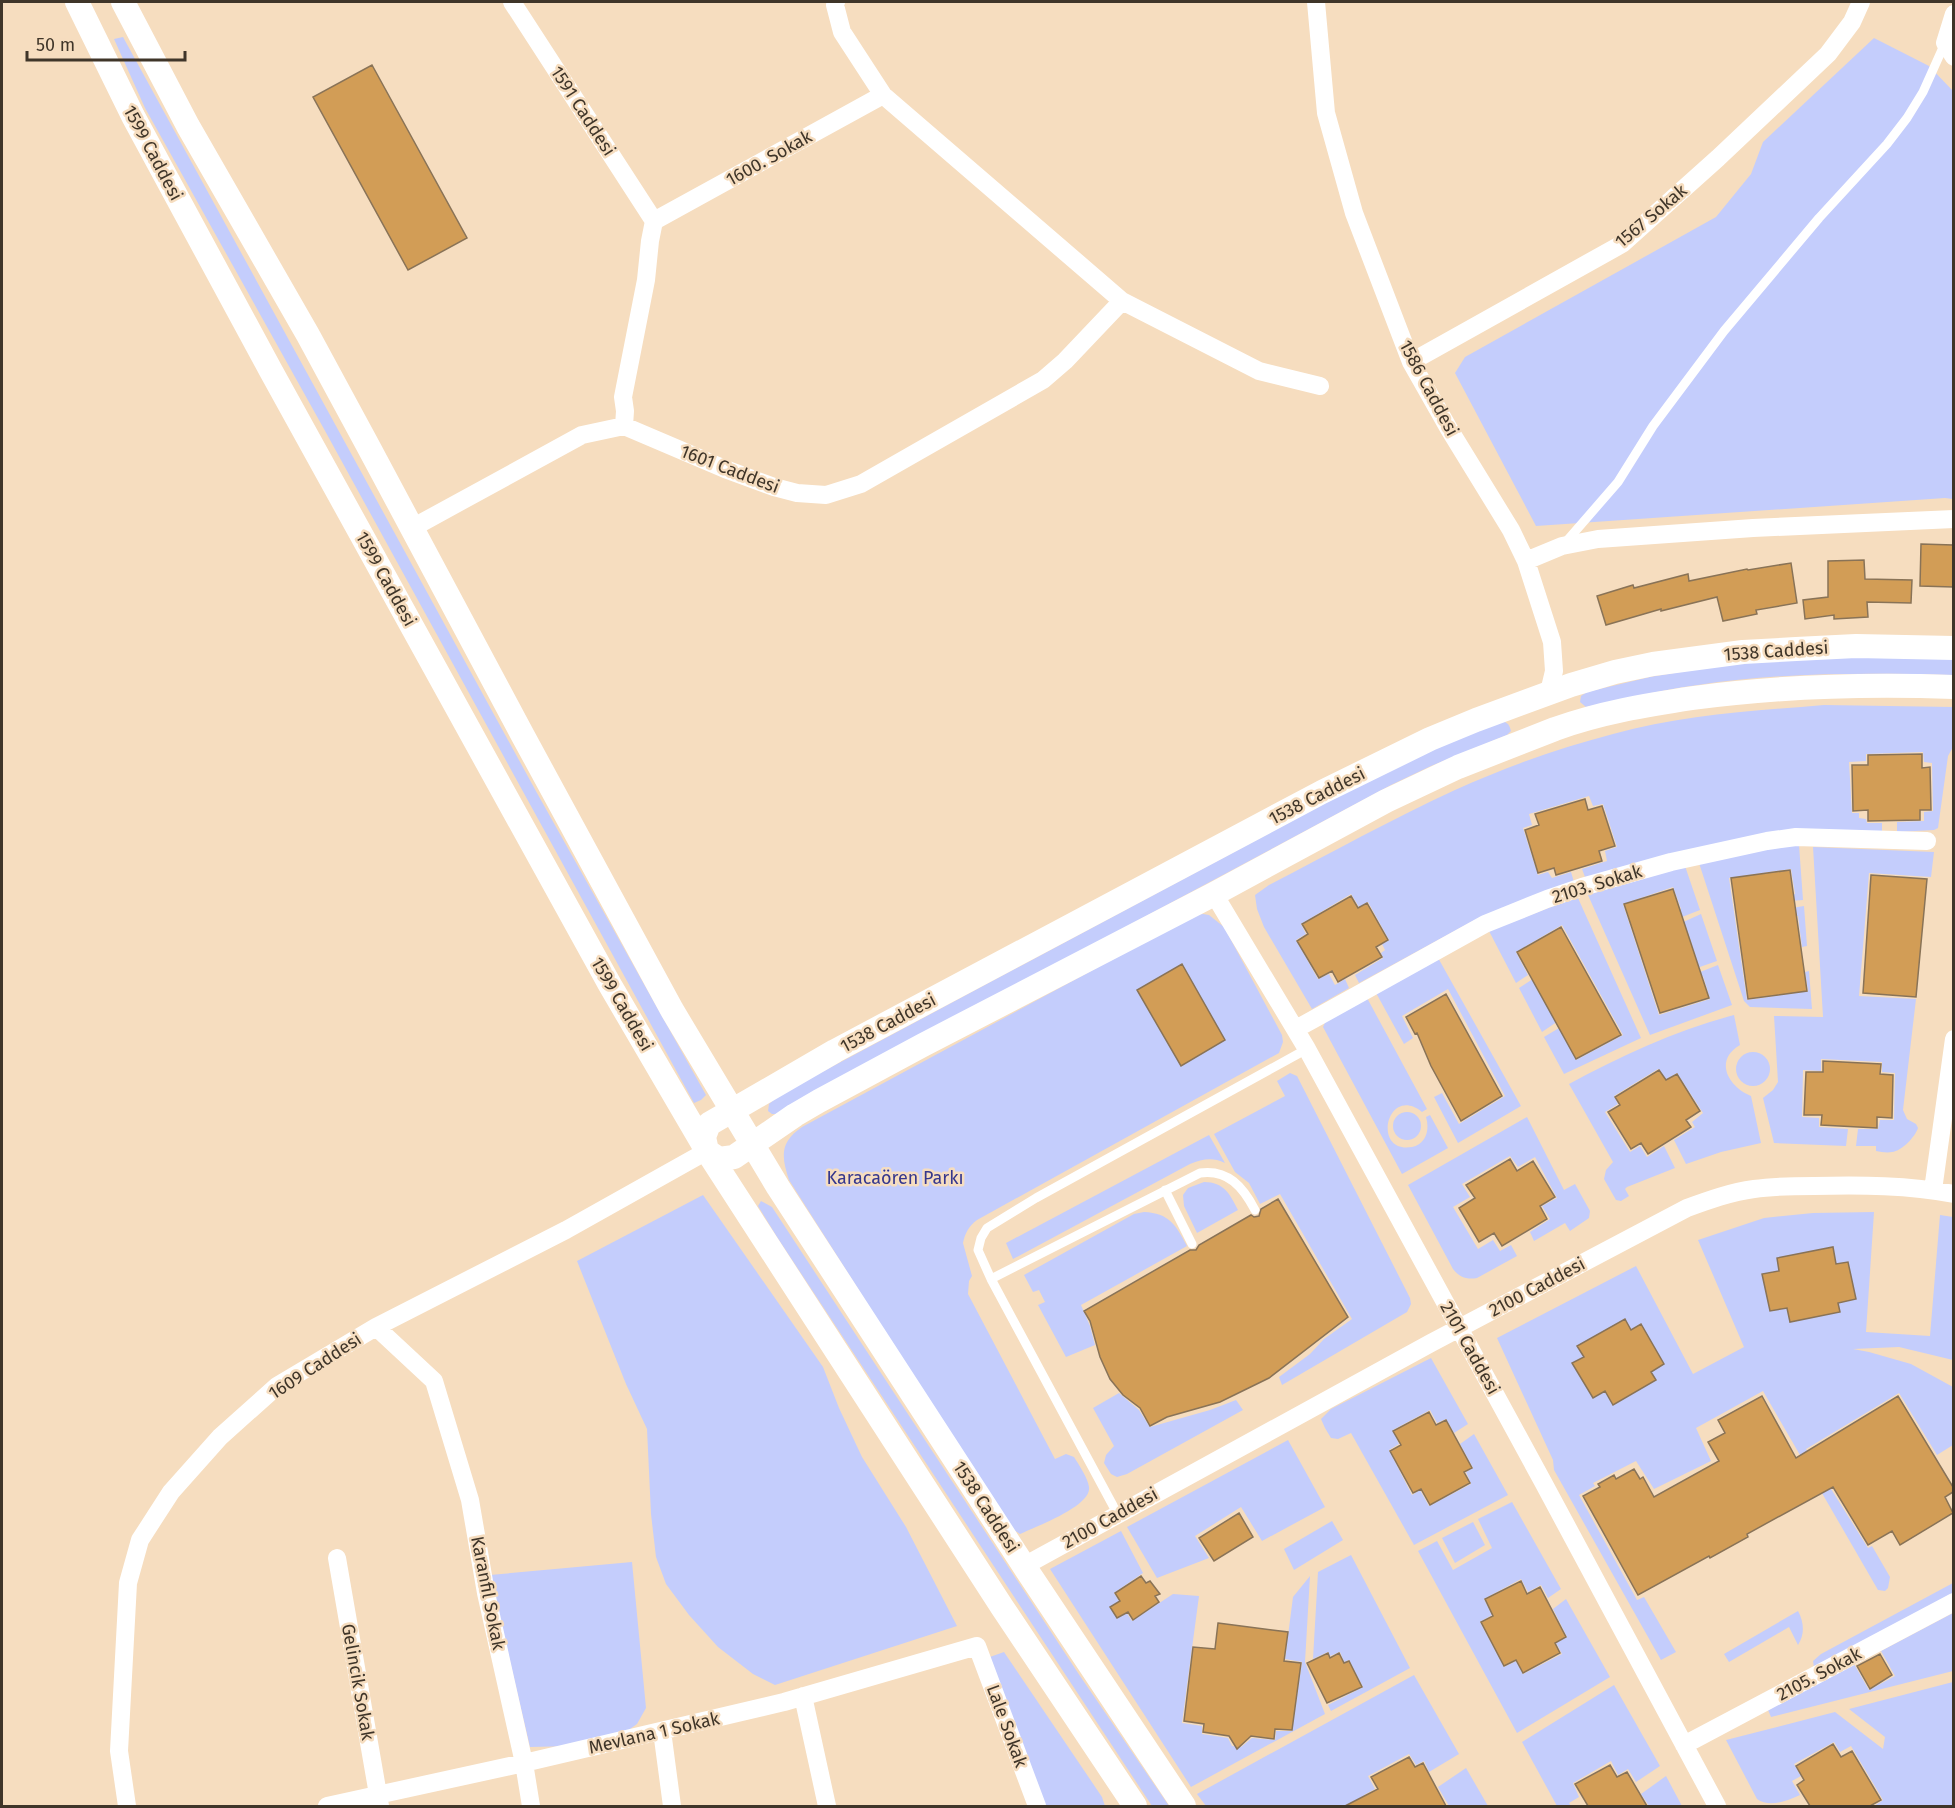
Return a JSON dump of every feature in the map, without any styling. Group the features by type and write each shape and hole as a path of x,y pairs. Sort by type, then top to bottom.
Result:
{"main road":[{"name":"1599 Caddesi","path":"77,2 133,116 271,371 604,975 707,1151"},
{"path":"123,2 188,126 308,335 672,1010 733,1110"},
{"name":"1538 Caddesi","path":"1953,648 1856,646 1731,653 1634,668 1549,692 1430,739 1322,792 835,1051 715,1120 706,1128 704,1137 707,1151 719,1159 730,1159 795,1115 923,1045 1214,894 1386,801 1458,767 1555,729 1656,704 1772,689 1890,684 1953,687"},
{"path":"1549,692 1555,729"},
{"name":"1538 Caddesi","path":"733,1110 778,1186 1024,1566 1184,1806"},
{"path":"707,1151 1002,1607 1135,1806"}],"street":[{"name":"1591 Caddesi","path":"512,2 654,221"},
{"path":"836,2 842,32 883,95 1122,301 1259,371 1320,386"},
{"name":"1586 Caddesi","path":"1316,2 1326,113 1354,213 1411,362 1526,561 1552,642 1554,671 1549,692"},
{"name":"1567 Sokak","path":"1411,362 1622,244 1718,158 1828,54 1852,22 1862,2"},
{"path":"1949,50 1953,14"},
{"name":"1600. Sokak","path":"654,221 883,95"},
{"path":"412,528 582,435 624,426 623,397 646,280 654,221"},
{"name":"1601 Caddesi","path":"624,426 774,487 797,493 826,495 861,484 1043,380 1065,361 1122,301"},
{"path":"1526,561 1562,546 1598,538 1953,519"},
{"name":"2103. Sokak","path":"1296,1029 1477,928 1518,910 1582,887 1671,862 1773,840 1796,837 1927,841"},
{"name":"2101 Caddesi","path":"1214,894 1296,1029 1716,1806"},
{"path":"1933,1190 1953,1039"},
{"name":"1609 Caddesi","path":"127,1806 119,1751 128,1583 140,1540 171,1492 228,1430 277,1386 376,1327 566,1230 707,1151"},
{"name":"2100 Caddesi","path":"1024,1566 1117,1513 1459,1328 1661,1221 1713,1198 1780,1186 1854,1185 1933,1190 1953,1194"},
{"name":"Karanfil Sokak","path":"376,1327 434,1381 470,1500 486,1593 524,1764 531,1806"},
{"name":"Gelincik Sokak","path":"337,1558 379,1802"},
{"name":"2105. Sokak","path":"1684,1745 1953,1602"},
{"name":"Mevlana 1 Sokak","path":"327,1806 379,1802 803,1696 977,1646"},
{"name":"Lale Sokak","path":"977,1646 1037,1806"},
{"path":"803,1696 827,1806"},
{"path":"662,1731 672,1806"}],"lane":[{"path":"1562,546 1618,482 1653,426 1724,331 1894,135 1949,50"},
{"path":"1117,1513 991,1280 978,1250 981,1238 987,1228 1046,1192 1307,1049"},
{"path":"991,1280 1192,1176 1213,1172 1228,1177 1247,1194 1255,1210"},
{"path":"1165,1190 1192,1244"}],"green space":[{"path":"123,37 537,793 706,1095 701,1100 694,1103 145,108 114,39"},
{"path":"1874,38 1929,66 1953,91 1953,499 1536,526 1455,373 1465,357 1716,217 1751,174 1763,142"},
{"path":"1823,657 1953,658 1953,675 1858,674 1761,678 1684,687 1586,707 1580,702 1581,696 1587,692 1650,677 1735,663"},
{"path":"1824,705 1953,707 1953,747 1948,756 1938,828 1897,832 1897,822 1924,821 1924,812 1933,811 1932,763 1924,762 1923,752 1866,754 1866,761 1849,762 1852,813 1859,813 1859,818 1866,819 1867,823 1882,823 1882,832 1585,877 1582,869 1607,861 1605,851 1617,847 1603,804 1593,806 1589,796 1529,814 1532,825 1523,828 1538,875 1548,872 1552,878 1571,872 1574,882 1471,922 1359,983 1355,975 1383,958 1381,953 1385,950 1382,944 1389,940 1368,902 1359,907 1351,894 1301,924 1306,934 1296,940 1318,979 1329,974 1335,985 1345,979 1349,988 1312,1009 1264,927 1257,909 1255,895 1269,885 1431,801 1533,759 1593,739 1665,722"},
{"path":"1499,721 1506,722 1509,726 1511,731 1507,735 1391,785 776,1114 768,1111 769,1104 776,1098 809,1079 1335,798 1416,757"},
{"path":"1799,845 1803,900 1790,901 1789,895 1795,894 1791,869 1729,878 1747,1000 1808,991 1805,972 1809,971 1812,1009 1750,1007 1744,1001 1699,863 1756,849"},
{"path":"1813,847 1934,852 1931,877 1869,873 1859,996 1916,999 1903,1110 1907,1119 1916,1124 1918,1128 1908,1143 1896,1151 1882,1152 1876,1151 1876,1146 1856,1146 1858,1129 1878,1129 1880,1120 1894,1120 1895,1073 1882,1072 1882,1062 1821,1059 1821,1071 1803,1070 1802,1117 1819,1118 1819,1127 1848,1129 1846,1146 1774,1143 1763,1098 1773,1090 1778,1082 1774,1016 1823,1017"},
{"path":"1685,866 1700,910 1677,919 1675,912 1681,909 1673,887 1623,904 1659,1015 1710,999 1703,976 1696,978 1695,974 1718,965 1732,1005 1650,1035 1588,895"},
{"path":"1578,898 1641,1038 1564,1074 1544,1037 1559,1028 1576,1060 1623,1035 1562,925 1516,952 1528,975 1516,983 1489,931"},
{"path":"1804,906 1807,946 1802,947 1798,916 1792,916 1792,908"},
{"path":"1701,914 1717,961 1694,969 1696,957 1688,932 1682,933 1679,924"},
{"name":"Karacaören Parkı","path":"1195,915 1209,915 1224,927 1282,1035 1283,1042 1279,1053 977,1220 970,1227 964,1239 963,1243 972,1276 969,1281 968,1294 1055,1459 1066,1454 1074,1457 1089,1487 1088,1494 1072,1508 1020,1534 1014,1530 926,1396 789,1180 784,1150 790,1138 802,1127"},
{"path":"1437,956 1521,1106 1458,1143 1434,1097 1442,1093 1459,1124 1505,1096 1448,989 1402,1016 1413,1038 1404,1044 1375,991"},
{"path":"1539,975 1543,983 1536,988 1553,1017 1564,1017 1542,1032 1519,988"},
{"path":"1366,996 1427,1109 1422,1112 1410,1106 1400,1107 1393,1113 1388,1122 1391,1141 1399,1146 1412,1147 1421,1143 1427,1131 1426,1117 1430,1115 1448,1148 1402,1174 1323,1027 1328,1016"},
{"path":"1734,1015 1740,1045 1727,1058 1727,1073 1736,1086 1751,1096 1761,1143 1721,1152 1686,1164 1674,1140 1695,1127 1692,1122 1703,1113 1677,1073 1665,1080 1658,1069 1614,1096 1618,1104 1605,1112 1630,1152 1640,1146 1647,1157 1664,1146 1675,1168 1627,1187 1625,1189 1629,1196 1621,1201 1616,1200 1604,1179 1606,1170 1613,1162 1569,1084 1649,1045 1691,1028"},
{"path":"1753,1052 1765,1057 1770,1069 1765,1081 1753,1086 1741,1081 1736,1069 1741,1057"},
{"path":"1290,1073 1297,1076 1411,1304 1407,1312 1282,1385 1279,1377 1352,1319 1280,1194 1260,1204 1249,1183 1235,1172 1214,1134 1285,1096 1277,1081"},
{"path":"1407,1112 1417,1116 1421,1126 1417,1136 1407,1140 1397,1136 1393,1126 1397,1116"},
{"path":"1527,1117 1564,1190 1575,1184 1590,1211 1589,1218 1570,1231 1565,1223 1534,1241 1530,1232 1550,1219 1542,1206 1557,1198 1535,1157 1518,1167 1510,1156 1462,1184 1470,1197 1453,1207 1478,1249 1493,1240 1500,1251 1511,1245 1517,1256 1477,1278 1464,1277 1453,1269 1408,1185"},
{"path":"1209,1135 1225,1163 1207,1159 1190,1164 1013,1259 1006,1243"},
{"path":"1204,1182 1217,1184 1225,1190 1238,1210 1197,1233 1184,1206 1183,1195 1188,1188"},
{"path":"703,1195 823,1367 862,1457 906,1527 957,1626 775,1685 753,1674 718,1647 689,1615 666,1584 656,1557 651,1514 647,1429 626,1384 577,1261"},
{"path":"761,1201 772,1207 1078,1673 1169,1806 1152,1806 777,1237 758,1206"},
{"path":"1144,1212 1166,1218 1179,1232 1187,1246 1081,1305 1095,1345 1066,1357 1038,1305 1045,1302 1039,1290 1033,1292 1024,1275 1134,1214"},
{"path":"1874,1212 1866,1332 1930,1336 1940,1215 1953,1217 1953,1360 1899,1347 1853,1349 1911,1364 1953,1387 1953,1445 1937,1455 1899,1393 1806,1449 1868,1548 1872,1546 1890,1577 1888,1588 1885,1591 1878,1590 1763,1391 1696,1428 1711,1461 1654,1489 1636,1461 1593,1483 1595,1486 1579,1495 1637,1600 1644,1597 1676,1652 1661,1660 1554,1470 1553,1460 1497,1338 1636,1266 1693,1374 1744,1347 1698,1240 1764,1218 1813,1213"},
{"path":"1431,1358 1468,1424 1454,1433 1446,1419 1437,1423 1430,1410 1393,1430 1399,1444 1389,1450 1412,1495 1420,1490 1429,1506 1471,1484 1466,1472 1473,1468 1460,1444 1474,1434 1508,1495 1414,1545 1351,1433 1338,1439 1331,1438 1321,1419 1331,1409"},
{"path":"1119,1393 1139,1410 1150,1427 1236,1400 1243,1410 1127,1474 1117,1477 1111,1474 1104,1463 1106,1455 1114,1446 1093,1408"},
{"path":"1288,1440 1325,1507 1262,1541 1241,1507 1195,1536 1209,1558 1157,1578 1127,1527"},
{"path":"1512,1502 1561,1589 1548,1598 1541,1585 1528,1592 1521,1579 1484,1599 1492,1615 1480,1622 1504,1667 1516,1661 1523,1674 1562,1654 1556,1643 1567,1637 1553,1609 1566,1599 1610,1677 1517,1733 1418,1551 1437,1541 1453,1570 1492,1548 1478,1519"},
{"path":"1332,1521 1343,1540 1294,1570 1284,1549"},
{"path":"1473,1522 1485,1545 1455,1563 1442,1538"},
{"path":"1121,1531 1143,1573 1114,1593 1132,1621 1173,1594 1199,1596 1182,1723 1202,1726 1202,1734 1228,1738 1232,1746 1241,1747 1252,1738 1275,1740 1276,1731 1292,1731 1302,1662 1285,1659 1293,1597 1310,1576 1305,1662 1325,1714 1191,1787 1050,1569"},
{"path":"1351,1555 1410,1668 1331,1711 1328,1705 1363,1687 1349,1660 1344,1662 1340,1652 1330,1656 1328,1652 1313,1659 1318,1572"},
{"path":"632,1562 646,1708 637,1724 623,1734 574,1746 530,1747 490,1575"},
{"path":"1953,1583 1953,1593 1814,1668 1813,1661 1821,1654"},
{"path":"1798,1611 1803,1628 1798,1645 1789,1627 1729,1662 1724,1654"},
{"path":"1953,1613 1953,1671 1771,1717 1768,1710 1854,1664 1869,1690 1895,1676 1881,1651"},
{"path":"1004,1652 1102,1797 1105,1806 1041,1806 987,1658"},
{"path":"1414,1675 1459,1754 1429,1772 1424,1761 1416,1765 1409,1754 1368,1776 1375,1789 1364,1795 1370,1806 1206,1806 1197,1794"},
{"path":"1953,1682 1953,1806 1874,1806 1883,1800 1851,1746 1840,1752 1834,1742 1794,1764 1801,1776 1792,1781 1800,1795 1778,1803 1762,1802 1757,1799 1726,1740 1835,1712 1883,1749 1885,1737 1849,1709"},
{"path":"1614,1685 1660,1766 1636,1782 1628,1769 1618,1775 1611,1761 1573,1783 1579,1797 1569,1803 1571,1806 1557,1806 1522,1742"},
{"path":"1466,1768 1488,1806 1449,1806 1438,1787"},
{"path":"1666,1776 1682,1806 1649,1806 1641,1794"}],"building":[{"path":"372,65 467,238 408,270 313,97"},
{"path":"1921,544 1953,545 1953,587 1920,586"},
{"path":"1864,560 1865,579 1912,580 1911,603 1867,602 1868,617 1834,619 1834,615 1805,619 1803,600 1828,597 1828,561"},
{"path":"1791,563 1797,603 1756,610 1757,614 1723,621 1717,597 1661,611 1661,609 1606,625 1597,596 1633,585 1634,588 1688,574 1689,581"},
{"path":"1922,754 1922,768 1930,767 1931,810 1920,810 1920,820 1868,821 1868,810 1853,811 1852,765 1868,765 1868,755"},
{"path":"1585,799 1588,810 1602,806 1615,846 1599,851 1602,861 1556,875 1554,868 1538,873 1525,830 1539,825 1535,814"},
{"path":"1790,870 1807,991 1748,999 1731,878"},
{"path":"1871,875 1927,879 1916,997 1863,993"},
{"path":"1673,889 1709,998 1660,1013 1624,904"},
{"path":"1351,896 1358,908 1367,903 1388,940 1376,947 1382,957 1338,982 1332,971 1319,978 1297,941 1308,934 1302,924"},
{"path":"1561,927 1621,1035 1576,1059 1517,952"},
{"path":"1182,964 1225,1040 1181,1066 1137,990"},
{"path":"1446,994 1502,1096 1461,1121 1431,1066 1417,1033 1415,1034 1406,1017"},
{"path":"1823,1061 1881,1064 1880,1074 1893,1075 1892,1118 1877,1117 1877,1128 1821,1125 1822,1115 1804,1115 1806,1072 1823,1072"},
{"path":"1659,1070 1666,1080 1677,1074 1700,1111 1686,1120 1691,1127 1648,1154 1641,1143 1631,1149 1608,1112 1620,1105 1615,1097"},
{"path":"1510,1159 1517,1171 1533,1161 1555,1197 1540,1206 1547,1219 1502,1246 1494,1233 1479,1242 1459,1208 1475,1198 1466,1185"},
{"path":"1278,1199 1348,1317 1269,1378 1220,1402 1167,1417 1150,1426 1140,1408 1123,1395 1110,1379 1100,1357 1090,1321 1084,1311 1190,1250 1196,1250 1199,1245 1251,1215 1259,1216 1261,1209"},
{"path":"1833,1247 1836,1264 1848,1262 1856,1299 1838,1303 1840,1312 1790,1322 1787,1308 1770,1311 1762,1274 1779,1271 1777,1258"},
{"path":"1625,1319 1631,1330 1641,1324 1664,1364 1651,1372 1656,1380 1613,1405 1605,1391 1593,1398 1572,1363 1584,1357 1577,1346"},
{"path":"1762,1396 1796,1458 1898,1396 1953,1487 1953,1492 1945,1497 1953,1513 1900,1545 1892,1531 1868,1545 1833,1487 1747,1534 1748,1537 1638,1595 1583,1496 1600,1487 1598,1484 1614,1475 1616,1479 1634,1469 1640,1479 1643,1477 1654,1497 1719,1461 1708,1442 1725,1433 1718,1420"},
{"path":"1429,1412 1436,1425 1446,1420 1472,1468 1464,1472 1470,1483 1430,1505 1421,1489 1413,1493 1390,1451 1401,1445 1393,1431"},
{"path":"1239,1513 1253,1537 1214,1561 1199,1538"},
{"path":"1141,1576 1146,1583 1150,1581 1160,1594 1155,1596 1159,1602 1133,1620 1128,1612 1117,1618 1110,1607 1120,1601 1115,1593"},
{"path":"1521,1581 1527,1594 1540,1587 1566,1637 1555,1643 1560,1653 1523,1673 1516,1660 1504,1666 1481,1622 1493,1616 1485,1599"},
{"path":"1218,1623 1288,1632 1284,1661 1301,1663 1292,1730 1275,1729 1274,1739 1251,1736 1237,1749 1229,1736 1203,1732 1204,1724 1184,1721 1193,1647 1215,1649"},
{"path":"1328,1653 1330,1658 1339,1653 1344,1663 1349,1661 1362,1687 1327,1703 1307,1663"},
{"path":"1880,1654 1892,1675 1870,1689 1857,1666"},
{"path":"1833,1744 1841,1757 1852,1751 1881,1800 1870,1806 1810,1806 1797,1785 1804,1780 1796,1766"},
{"path":"1409,1757 1415,1767 1423,1763 1446,1806 1345,1806 1378,1789 1371,1777"},
{"path":"1610,1765 1617,1777 1627,1772 1647,1806 1588,1806 1575,1784"}]}
